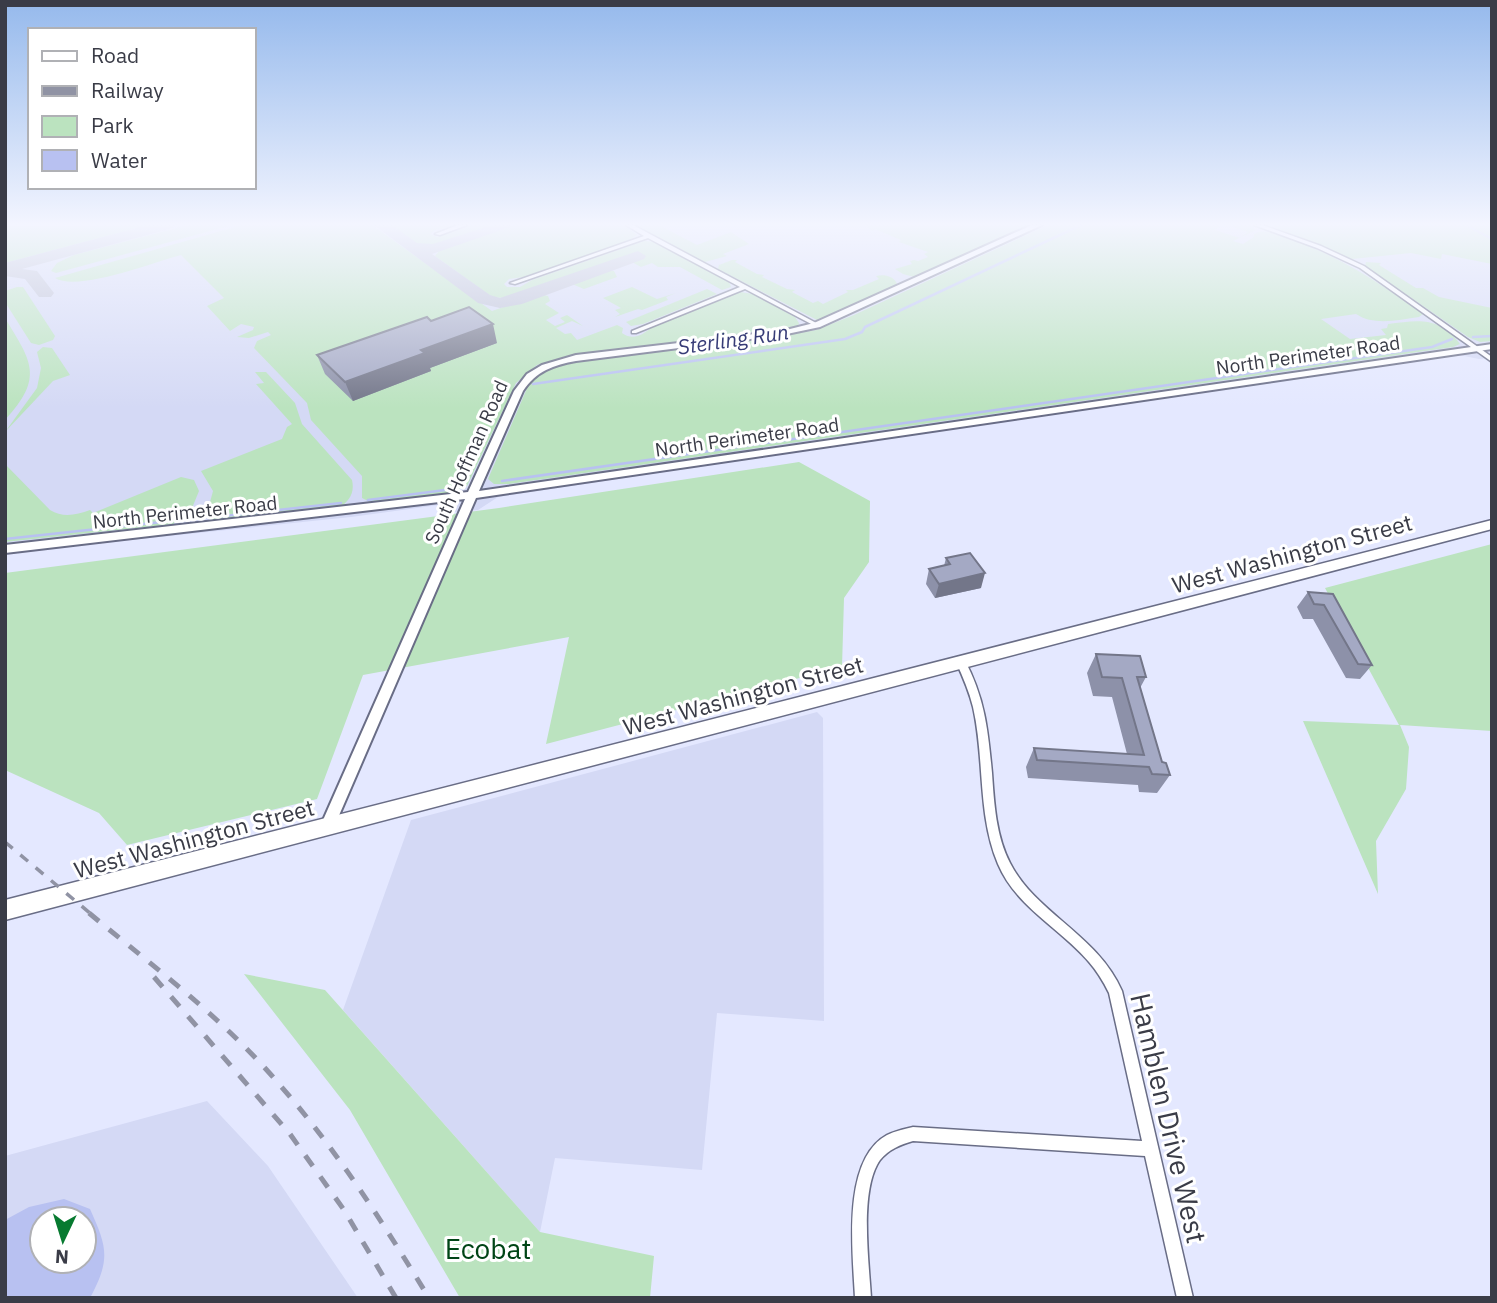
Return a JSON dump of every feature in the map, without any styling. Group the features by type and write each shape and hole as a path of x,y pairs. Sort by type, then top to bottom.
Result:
{"main road":[{"name":"West Washington Street","path":"5,910 1492,524"}],"street":[{"name":"South Hoffman Road","path":"327,827 520,388 534,371 549,364 576,358 782,333 817,325 904,286"},
{"path":"1388,286 1492,360"},
{"path":"634,332 745,287 817,325"},
{"name":"North Perimeter Road","path":"5,549 472,495 1492,346"},
{"name":"Hamblen Drive West","path":"961,662 975,690 992,815 1001,857 1017,884 1093,956 1111,981 1119,1003 1185,1298"},
{"path":"863,1298 862,1183 875,1153 898,1136 913,1134 1152,1149"}],"shaded area":[{"path":"5,286 1492,286 1492,358 1479,359 1459,355 769,456 498,497 478,510 454,512 446,504 351,517 5,553"},
{"path":"817,712 823,718 824,1021 717,1013 702,1170 555,1158 540,1232 343,1010 411,820"},
{"path":"207,1101 268,1166 358,1298 5,1298 5,1156"}],"green space":[{"path":"212,286 457,286 492,311 540,294 548,296 550,301 545,304 559,313 546,320 555,326 565,322 560,318 567,315 583,326 572,321 556,328 565,334 571,333 577,340 617,325 623,328 622,333 630,337 637,336 740,292 753,294 795,317 799,323 798,326 569,356 537,365 516,383 467,486 448,493 372,503 362,498 362,476 311,420 307,403 254,348 257,341 271,335 268,332 249,338 237,337 254,327 241,324 230,331 207,306 224,298"},
{"path":"476,286 550,286 521,295 492,297"},
{"path":"714,286 731,286 731,287 722,290"},
{"path":"751,286 780,286 795,290 792,292 813,303 818,301 823,304 848,292 846,290 863,286 893,286 839,312 817,320"},
{"path":"917,286 1382,286 1423,314 1419,317 1386,321 1370,320 1356,314 1321,319 1350,339 1386,335 1381,329 1387,328 1388,324 1428,322 1445,328 1460,344 509,484 494,484 488,479 528,386 547,370 571,363 777,337 816,330"},
{"path":"1394,286 1423,288 1439,297 1492,308 1492,341 1480,342 1468,337"},
{"path":"23,287 55,336 53,340 39,345 31,343 5,302 5,291"},
{"path":"632,287 657,299 676,293 666,297 668,300 615,317 620,314 615,310 621,308 603,298"},
{"path":"707,289 717,294 643,324 631,326 626,322"},
{"path":"5,318 22,346 30,369 26,392 5,420"},
{"path":"43,347 52,348 70,375 53,381 5,432 37,388 41,368 37,352"},
{"path":"255,372 266,372 295,403 302,424 352,480 352,493 342,506 214,521 206,517 213,491 201,471 282,439 287,427 292,424 256,384 264,383"},
{"path":"799,462 870,501 869,562 844,598 842,667 546,744 569,637 363,675 317,799 127,845 99,813 5,770 5,573 499,508"},
{"path":"5,464 50,510 65,515 90,510 93,513 181,477 194,480 199,491 190,513 173,524 5,542"},
{"path":"1492,544 1492,731 1400,725 1409,747 1406,789 1376,841 1378,894 1303,721 1399,725 1325,588"},
{"name":"Ecobat","path":"244,974 325,990 540,1232 654,1256 650,1298 460,1298 350,1110"}],"water":[{"path":"64,1199 80,1205 38,1205"},
{"path":"28,1208 28,1275 98,1275 98,1228 103,1244 104,1263 90,1298 5,1298 5,1220"}],"building":[{"path":"469,307 493,324 421,350 425,353 345,382 317,355 427,317 431,321"},
{"path":"970,553 985,573 939,584 929,569 950,564 946,558"},
{"path":"1308,592 1333,594 1372,665 1358,664 1324,605 1314,604"},
{"path":"1096,654 1140,656 1146,677 1137,677 1162,762 1166,763 1170,775 1152,774 1149,767 1037,760 1034,748 1144,755 1122,678 1102,677"}],"waterway":[{"name":"Sterling Run","path":"533,384 845,339 952,286"},
{"path":"1473,337 1492,336"},
{"path":"502,481 1432,347 1452,339"},
{"path":"368,500 453,489"},
{"path":"215,517 341,503"},
{"path":"5,539 171,521"}],"taxiway":[{"path":"39,286 45,293"},
{"path":"466,286 484,299 500,303 555,286"}],"railway":[{"path":"5,842 91,914"},
{"path":"89,913 212,1016 258,1060 340,1161 429,1298"},
{"path":"154,977 290,1134 344,1210 396,1298"}]}
